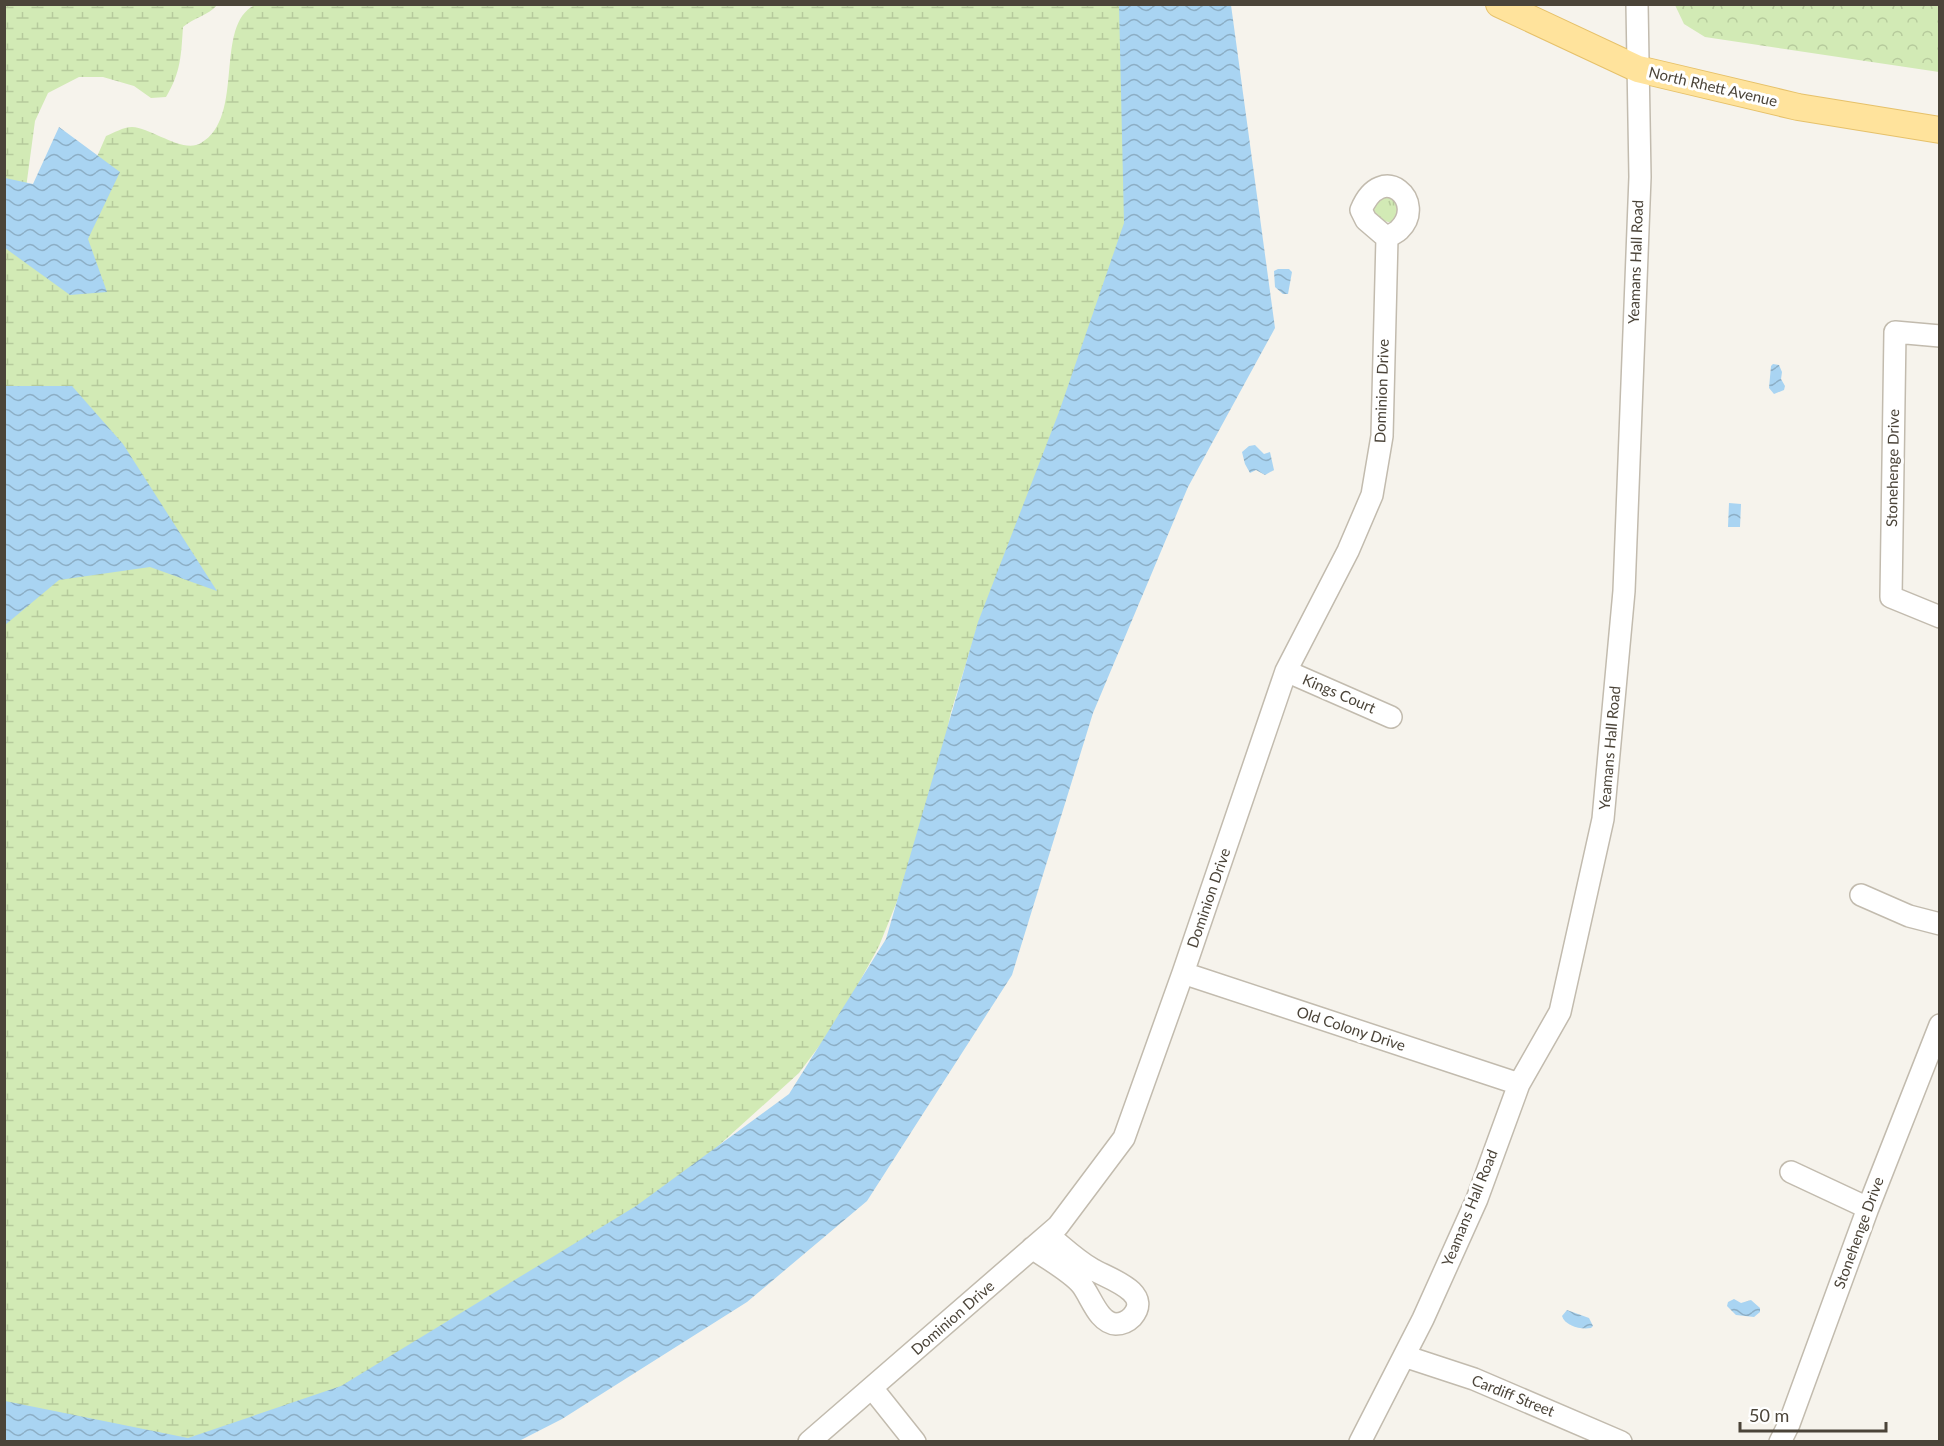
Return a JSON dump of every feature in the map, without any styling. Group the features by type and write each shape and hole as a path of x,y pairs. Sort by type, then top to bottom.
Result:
{"main road":[{"name":"North Rhett Avenue","path":"1499,4 1638,69 1798,107 1940,130"}],"street":[{"name":"Yeamans Hall Road","path":"1360,1442 1423,1319 1477,1199 1519,1084 1560,1012 1603,819 1624,591 1640,177 1637,4"},
{"name":"Dominion Drive","path":"809,1442 1058,1226 1124,1138 1286,671 1348,552 1372,495 1382,436 1387,238"},
{"name":"Stonehenge Drive","path":"1940,336 1895,332 1891,597 1940,617"},
{"name":"Kings Court","path":"1286,671 1392,717"},
{"path":"1861,895 1909,916 1940,924"},
{"name":"Old Colony Drive","path":"1183,973 1519,1084"},
{"name":"Stonehenge Drive","path":"1780,1442 1789,1424 1868,1208 1940,1025"},
{"path":"1791,1172 1868,1208"},
{"path":"1040,1242 1085,1275"},
{"name":"Cardiff Street","path":"1404,1356 1474,1379 1621,1442"},
{"path":"872,1388 915,1442"}],"green space":[{"path":"4,5 217,5 183,27 177,72 166,97 151,98 134,86 103,77 79,77 48,93 35,121 26,188 5,200"},
{"path":"255,5 1134,5 1151,203 980,618 951,712 941,759 898,899 879,946 832,1029 799,1073 706,1157 655,1195 274,1442 5,1442 5,242 96,159 106,136 132,127 149,131 177,143 194,146 201,143 215,130 223,113 235,31 242,16"},
{"path":"1675,5 1939,5 1939,72 1705,37 1684,24"},
{"path":"1388,194 1400,206 1396,218 1391,222 1372,213 1375,199"}],"water":[{"path":"1119,5 1231,5 1275,328 1188,487 1093,713 1012,975 867,1201 747,1302 562,1419 519,1441 5,1441 5,1401 188,1438 341,1386 636,1206 789,1094 886,939 978,622 1059,412 1124,223"},
{"path":"59,127 120,172 88,239 107,292 70,295 5,248 5,178 33,184"},
{"path":"1289,269 1292,272 1288,294 1283,294 1275,287 1274,271"},
{"path":"1773,364 1779,365 1782,372 1781,379 1785,386 1784,390 1774,394 1769,388"},
{"path":"5,386 72,386 123,444 217,591 150,567 59,580 5,625"},
{"path":"1255,445 1264,454 1270,452 1274,470 1265,475 1256,470 1250,473 1245,464 1242,452 1249,446"},
{"path":"1729,503 1741,504 1740,527 1728,527"},
{"path":"1734,1299 1741,1303 1751,1300 1760,1308 1760,1312 1754,1317 1736,1315 1727,1306 1728,1302"},
{"path":"1567,1310 1589,1318 1593,1326 1583,1328 1570,1325 1562,1316"}]}
